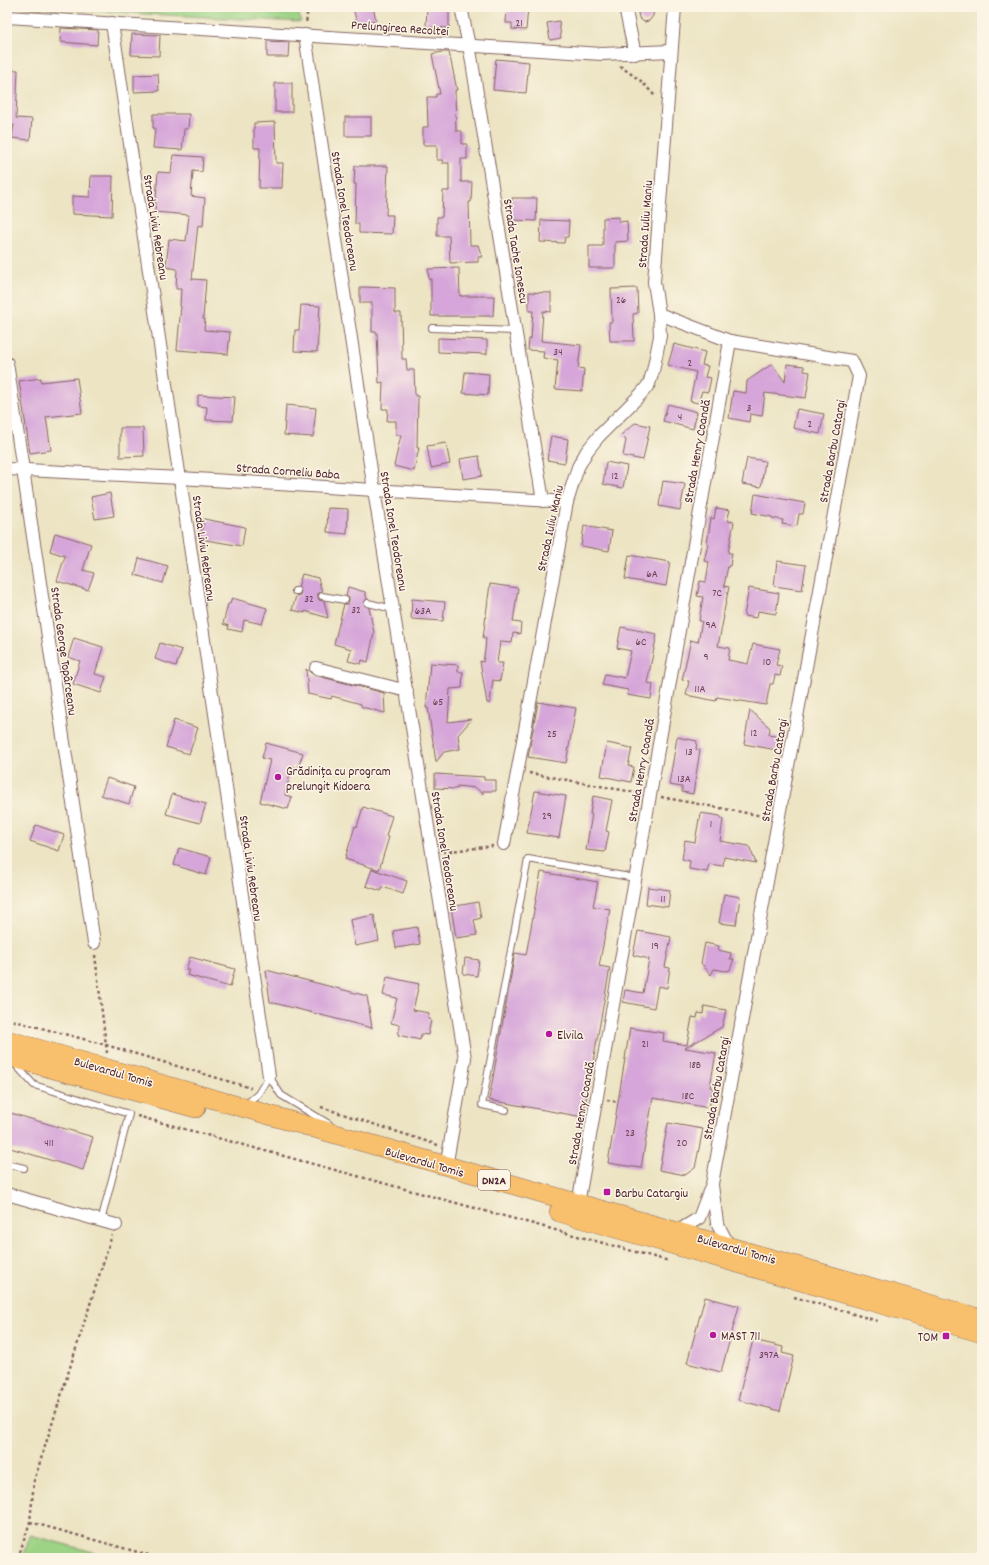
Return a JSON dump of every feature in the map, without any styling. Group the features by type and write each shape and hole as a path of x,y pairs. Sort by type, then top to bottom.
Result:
{"main road":[{"name":"Bulevardul Tomis","path":"7,1040 356,1141 448,1158 578,1204 678,1231 982,1319"},
{"name":"Bulevardul Tomis","path":"7,1056 268,1128 854,1300 982,1333"}],"street":[{"name":"Strada Tache Ionescu","path":"461,7 469,46 543,501"},
{"path":"625,7 635,54"},
{"name":"Strada Iuliu Maniu","path":"504,844 567,502 578,467 587,451 599,436 649,384 653,371 660,336 659,314 654,282 675,7"},
{"name":"Prelungirea Recoltei","path":"7,17 602,54 635,54 671,51"},
{"name":"Strada Liviu Rebreanu","path":"112,23 269,1076"},
{"name":"Strada Ionel Teodoreanu","path":"305,35 374,490 465,1058 448,1158"},
{"path":"659,314 730,341"},
{"name":"Strada Barbu Catargi","path":"678,1231 699,1218 712,1184 859,376 852,361 730,341"},
{"name":"Strada Henry Coandă","path":"578,1204 730,341"},
{"name":"Strada George Topârceanu","path":"7,363 94,943"},
{"name":"Strada Corneliu Baba","path":"7,470 180,478 567,502"},
{"path":"316,668 406,691"},
{"name":"Strada Barbu Catargi","path":"712,1184 717,1224 729,1246"},
{"path":"7,1194 116,1225"}],"lane":[{"path":"432,328 516,331"},
{"path":"322,596 345,600"},
{"path":"368,604 393,608"},
{"path":"506,1110 482,1105 528,858 635,878"},
{"path":"7,1056 34,1085 129,1114 101,1221"},
{"path":"241,1108 258,1094 269,1076"},
{"name":"Strada Liviu Rebreanu","path":"269,1076 281,1095 356,1141"},
{"path":"7,1164 24,1168"}],"path":[{"path":"305,35 307,15 306,7"},
{"path":"602,54 641,81 667,108"},
{"path":"517,771 778,819"},
{"path":"432,854 504,844"},
{"path":"94,943 109,1069"},
{"path":"7,1019 106,1045 260,1091"},
{"path":"318,1106 448,1158"},
{"path":"129,1114 660,1260"},
{"path":"18,1558 30,1522 34,1481 116,1225"},
{"path":"30,1522 159,1558"}],"green space":[{"path":"11,7 297,7 301,22"},
{"path":"30,1535 115,1558 23,1558"}],"building":[{"path":"353,7 373,7 376,20 357,24"},
{"path":"427,7 449,7 449,28 426,27"},
{"path":"507,7 528,7 526,30 512,29 512,23 506,23"},
{"path":"637,7 654,7 653,16 649,21 644,22 639,18"},
{"path":"559,21 561,38 550,40 547,23"},
{"path":"61,28 98,30 97,45 60,42"},
{"path":"132,34 160,35 159,56 131,55"},
{"path":"267,41 289,42 288,57 267,57"},
{"path":"449,52 457,90 455,90 456,131 462,131 462,144 467,144 467,159 461,159 461,182 472,182 471,202 469,202 470,245 478,245 482,257 478,257 478,262 450,263 449,236 437,236 437,217 442,217 443,191 449,191 449,163 442,163 443,160 437,160 437,145 423,145 423,127 428,127 427,97 436,97 436,94 440,94 432,54"},
{"path":"496,59 529,62 526,93 493,90"},
{"path":"7,70 18,70 16,118 32,119 30,140 12,138 14,125 7,125"},
{"path":"158,74 159,91 134,92 134,75"},
{"path":"275,83 292,83 292,112 275,112"},
{"path":"153,114 189,114 188,129 184,129 182,150 153,148 155,128 153,128"},
{"path":"345,117 371,117 371,136 345,136"},
{"path":"275,122 276,163 283,163 282,188 259,188 260,148 254,148 254,123"},
{"path":"173,155 203,157 202,172 193,171 191,196 205,198 203,226 198,225 192,279 206,280 203,319 205,319 204,330 230,332 228,354 177,350 181,289 176,289 177,269 166,267 169,239 186,241 189,215 155,212 158,172 171,173"},
{"path":"355,166 388,166 386,215 393,215 392,234 359,233 359,224 355,224"},
{"path":"91,176 113,176 112,216 72,214 72,196 90,197"},
{"path":"512,198 537,198 536,221 511,220"},
{"path":"619,217 619,222 627,221 628,241 615,242 615,268 589,268 589,246 603,246 603,218"},
{"path":"541,220 569,221 568,237 565,237 564,243 540,242"},
{"path":"459,268 460,296 494,296 493,316 431,316 431,279 429,280 428,269"},
{"path":"360,287 395,288 395,313 401,313 402,359 406,359 407,370 414,370 415,396 418,396 417,448 419,448 414,471 394,466 401,435 396,435 396,421 387,421 388,409 382,409 383,382 379,383 377,332 372,332 372,303 360,303"},
{"path":"637,288 638,313 633,314 634,341 610,341 609,322 612,322 611,289"},
{"path":"529,292 551,293 551,312 543,311 541,341 581,345 578,368 584,369 582,391 555,389 558,360 543,358 544,351 528,350 529,339 531,339 533,311 529,311"},
{"path":"301,305 320,306 317,352 294,351 295,330 299,330"},
{"path":"438,338 487,340 487,354 438,352"},
{"path":"674,344 705,352 702,365 708,366 705,377 711,378 708,392 702,391 698,403 690,401 696,372 668,365"},
{"path":"772,364 785,382 787,364 804,366 804,371 810,372 806,398 765,393 762,416 750,414 749,422 729,418 733,391 746,393 747,381"},
{"path":"465,372 489,374 488,395 463,393"},
{"path":"41,378 41,382 77,378 82,413 46,417 51,450 30,453 19,381"},
{"path":"198,395 235,397 233,421 206,420 207,407 198,406"},
{"path":"668,404 697,412 693,429 663,421"},
{"path":"286,405 316,408 313,437 284,435"},
{"path":"797,409 824,414 820,434 793,428"},
{"path":"635,423 650,426 643,460 623,456 626,440 621,435"},
{"path":"120,428 143,428 144,456 120,457"},
{"path":"551,436 568,439 565,463 547,460"},
{"path":"446,443 450,464 431,468 427,446"},
{"path":"479,456 482,476 463,479 460,459"},
{"path":"747,458 765,461 761,487 742,484"},
{"path":"606,462 627,466 623,488 603,484"},
{"path":"663,481 685,484 680,510 659,506"},
{"path":"110,493 114,516 95,519 91,497"},
{"path":"755,494 805,503 803,514 799,514 797,526 782,524 783,520 752,513"},
{"path":"328,508 348,509 347,534 327,532"},
{"path":"716,508 730,510 727,521 734,522 728,553 732,553 730,566 728,566 724,586 729,587 718,646 730,648 728,660 748,664 753,644 780,649 776,665 782,666 780,676 775,675 773,684 770,684 766,705 717,697 716,701 686,695 689,681 682,680 691,640 698,642 702,621 699,621 703,597 697,596 700,581 706,582 709,562 704,561 708,544 711,518 714,519"},
{"path":"204,519 245,527 242,546 200,539"},
{"path":"584,526 612,531 609,551 581,546"},
{"path":"55,533 91,544 83,570 94,573 88,590 57,581 65,556 50,551"},
{"path":"629,555 670,562 666,586 625,579"},
{"path":"139,558 168,566 163,583 135,575"},
{"path":"777,561 806,565 802,590 774,586"},
{"path":"302,574 318,578 322,592 318,593 318,597 319,600 324,601 328,618 305,611 305,613 292,610 296,596 300,595 301,591 298,587"},
{"path":"490,584 518,588 513,622 521,623 520,634 513,633 512,643 500,642 497,663 503,663 500,681 493,680 490,703 487,703 480,661 483,662 485,650 486,638 483,638"},
{"path":"348,587 365,592 367,599 364,604 369,608 374,633 368,662 362,660 361,664 348,661 351,649 334,644 344,604 347,604 349,601 349,598 346,596"},
{"path":"749,588 779,593 776,614 758,611 757,618 744,616"},
{"path":"232,598 267,608 262,624 244,620 242,632 228,629 229,626 223,624 228,604 230,604"},
{"path":"412,599 445,602 443,621 411,619"},
{"path":"621,627 657,634 647,683 653,684 651,699 627,695 628,690 602,685 605,674 625,678 631,651 617,648"},
{"path":"74,638 103,647 95,674 106,677 101,693 73,684 80,661 68,657"},
{"path":"160,643 182,650 176,666 155,659"},
{"path":"430,663 458,665 458,672 463,672 462,688 450,689 448,722 472,719 458,735 460,749 444,752 436,762 428,708 426,708"},
{"path":"306,669 314,675 384,693 385,713 362,707 361,704 332,696 331,699 308,694"},
{"path":"538,702 576,708 566,763 528,757"},
{"path":"750,710 770,728 769,735 779,737 777,750 744,744"},
{"path":"174,720 198,728 189,754 166,747"},
{"path":"677,737 697,741 696,749 700,750 693,794 682,792 682,787 669,785"},
{"path":"266,743 303,753 298,768 292,766 285,795 292,797 288,809 260,802 270,760 262,758"},
{"path":"607,743 632,748 628,766 634,767 631,782 601,776"},
{"path":"435,774 484,777 484,780 496,780 496,791 483,791 483,794 476,788 457,786 457,789 435,788"},
{"path":"107,778 134,787 129,804 101,795"},
{"path":"535,791 566,796 559,838 527,833"},
{"path":"172,794 206,804 200,823 166,814"},
{"path":"593,796 612,800 606,831 609,832 605,852 586,850 592,814 590,814"},
{"path":"363,807 392,816 386,836 389,837 379,870 345,859 355,826 357,827"},
{"path":"701,813 720,816 723,820 720,841 749,846 756,863 724,857 723,866 709,864 707,872 689,869 690,861 682,859 685,840 695,842"},
{"path":"36,825 64,835 59,851 30,841"},
{"path":"179,848 211,857 206,875 174,865"},
{"path":"372,869 407,881 403,894 383,887 381,891 366,886"},
{"name":"Elvila","path":"541,872 598,882 593,906 610,909 599,966 610,968 583,1117 489,1100 515,953 526,955"},
{"path":"648,887 670,890 668,907 646,904"},
{"path":"724,894 740,897 736,925 719,923"},
{"path":"478,902 481,918 474,920 477,935 456,938 451,907"},
{"path":"374,915 379,941 355,946 350,920"},
{"path":"417,927 420,944 396,948 393,931"},
{"path":"638,931 671,937 665,967 670,968 667,988 658,986 654,1008 623,1002 625,990 643,993 649,959 633,955"},
{"path":"705,943 719,946 718,950 731,953 730,959 734,959 730,970 726,971 714,969 711,975 701,963"},
{"path":"190,957 235,969 230,987 187,975 189,970 186,970"},
{"path":"465,958 479,960 477,976 463,974"},
{"path":"266,970 367,996 372,1028 270,1002"},
{"path":"387,977 419,984 413,1010 429,1013 428,1019 431,1020 428,1035 421,1034 420,1040 398,1035 400,1025 391,1023 397,998 383,995"},
{"path":"704,1006 726,1010 722,1027 685,1048 716,1053 710,1087 713,1088 709,1108 653,1098 641,1168 608,1163 630,1028 664,1033 663,1041 687,1045 692,1017 697,1018 698,1013 703,1014"},
{"path":"7,1112 93,1137 83,1170 7,1147"},
{"path":"668,1123 703,1129 695,1168 685,1175 659,1170"},
{"name":"MAST 711","path":"705,1297 739,1306 721,1372 687,1363"},
{"path":"753,1340 783,1347 782,1353 794,1356 780,1411 738,1400"}],"place":[{"name":"Grădinița cu program prelungit Kidoera","path":"278,777"},
{"name":"Elvila","path":"549,1034"},
{"name":"Barbu Catargiu","path":"607,1192"},
{"name":"MAST 711","path":"713,1335"},
{"name":"TOM","path":"946,1336"}]}
